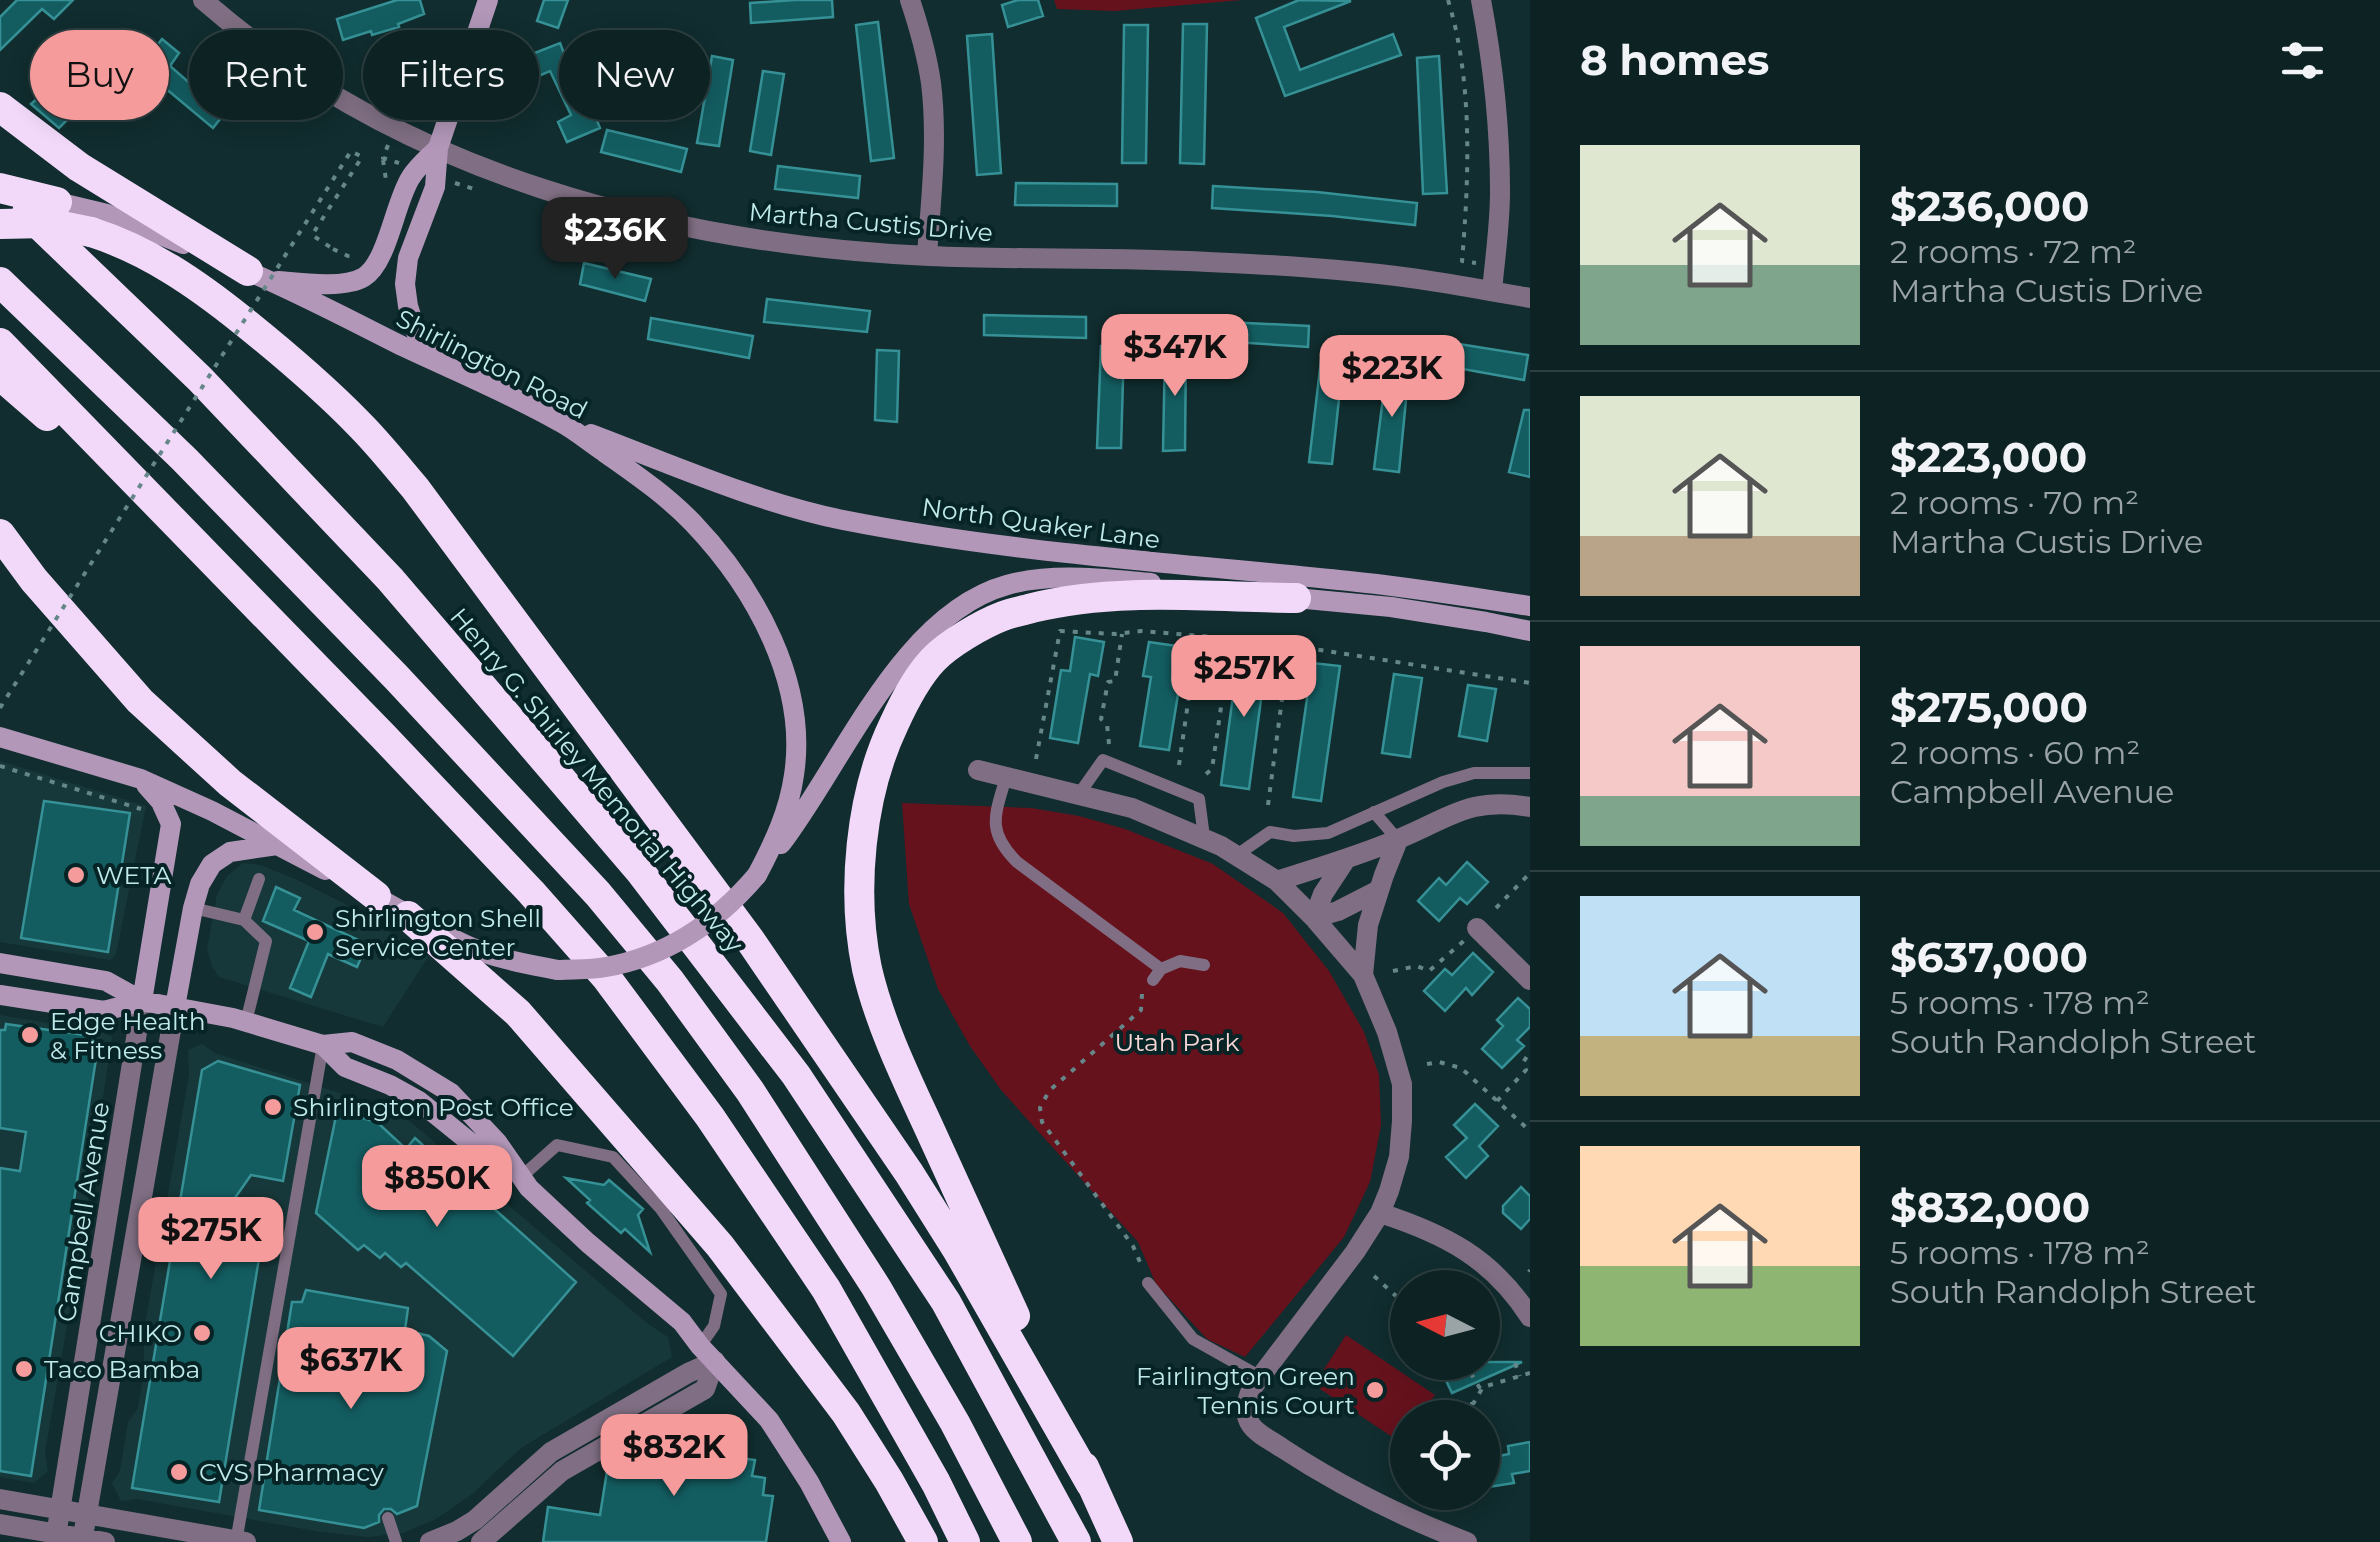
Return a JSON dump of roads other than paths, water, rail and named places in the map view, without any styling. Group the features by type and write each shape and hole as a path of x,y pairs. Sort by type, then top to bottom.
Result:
{"highway":[{"path":"0,108 79,167 257,276"},
{"path":"0,188 57,202"},
{"name":"Henry G. Shirley Memorial Highway","path":"0,188 200,379 390,578 639,870 796,1075 946,1302 1076,1542"},
{"path":"0,224 47,223 91,232 143,252 212,296 307,373 362,427 415,488 750,940 888,1142 958,1252 1092,1484"},
{"path":"0,282 184,459 396,677 598,894 670,981 750,1091 876,1287 955,1423 1017,1542"},
{"path":"0,344 205,551 517,878 606,977 710,1117 826,1289 965,1542"},
{"path":"0,375 205,551"},
{"path":"0,534 34,580 140,701 230,783 376,896"},
{"path":"1118,1542 881,1019 867,967 861,919 860,870 871,789 880,754 905,700 934,659 968,634 1004,615 1057,602 1122,596 1296,598"},
{"path":"408,916 518,1013 720,1246 846,1413 923,1542"}],"main road":[{"path":"441,364 416,332 405,284 408,258 435,187 438,148 488,0"},
{"path":"257,276 332,283 364,277 376,266 411,177 438,148"},
{"name":"Shirlington Road","path":"0,204 57,202 107,214 257,276 561,422 646,482 719,552 754,603 779,654 796,725 795,774 782,823 757,875 739,896 708,924 665,950 602,968 558,970 470,948 212,810 142,780 0,736"},
{"name":"North Quaker Lane","path":"561,422 762,499 840,519 1038,550 1349,581 1530,606"},
{"name":"North Quaker Lane","path":"757,875 792,830 895,671 931,629 977,598 1006,585 1052,578 1104,579 1391,607 1530,632"},
{"name":"Campbell Avenue","path":"142,780 171,824 142,1001"},
{"path":"176,1007 193,908 200,884 212,864 230,852 277,844"},
{"path":"0,963 106,981 142,1001 246,1022 323,1045 352,1042 426,1076 450,1093 497,1142 529,1188 682,1322 770,1420 840,1542"},
{"path":"0,995 104,1011 142,1001"}],"street":[{"name":"Martha Custis Drive","path":"203,0 303,75 362,112 521,182 644,218 768,241 927,256 1206,261 1360,272 1530,298"},
{"path":"910,0 922,36 931,85 934,167 927,256"},
{"path":"1481,0 1498,120 1500,195 1492,292"},
{"path":"978,770 1132,808 1237,854 1277,881 1363,975 1402,1084 1399,1157 1380,1213 1356,1252 1259,1376 1246,1410 1257,1431 1308,1465 1416,1522 1468,1542"},
{"path":"1277,881 1398,840 1447,814 1474,806 1530,807"},
{"path":"1363,975 1368,925 1398,840"},
{"path":"1314,918 1323,894 1346,859"},
{"path":"1314,918 1338,911 1379,890"},
{"path":"1473,933 1530,980"},
{"name":"Campbell Avenue","path":"56,1538 142,1001"},
{"path":"82,1540 176,1007"},
{"path":"1380,1213 1458,1245 1496,1272 1530,1317"},
{"path":"430,1542 476,1520 551,1452 688,1373 708,1354"},
{"path":"481,1542 562,1471 705,1389 708,1354"},
{"path":"0,1499 240,1542"},
{"path":"0,1524 56,1538 105,1542"}],"lane":[{"path":"1078,794 1102,760 1199,799 1204,838"},
{"path":"1237,854 1270,832 1294,836 1328,834 1443,782 1474,773 1530,773"},
{"path":"1006,776 996,813 1000,842 1006,852 1157,975 1180,962 1204,965"},
{"path":"1374,812 1398,840"},
{"path":"244,920 259,878"},
{"path":"193,908 244,920 266,941 246,1022"},
{"path":"240,1542 323,1045"},
{"path":"520,1178 557,1145 613,1157 662,1209 721,1294 708,1354"},
{"path":"1148,1282 1193,1339 1259,1376"},
{"path":"388,1518 396,1542"}],"place":[{"name":"WETA","path":"76,875"},
{"name":"Shirlington Shell Service Center","path":"315,932"},
{"name":"Edge Health & Fitness","path":"30,1035"},
{"name":"Shirlington Post Office","path":"273,1107"},
{"name":"CHIKO","path":"202,1333"},
{"name":"Taco Bamba","path":"24,1369"},
{"name":"Fairlington Green Tennis Court","path":"1375,1390"},
{"name":"CVS Pharmacy","path":"179,1472"}],"park label":[{"name":"Utah Park","path":"1177,1042"}]}
